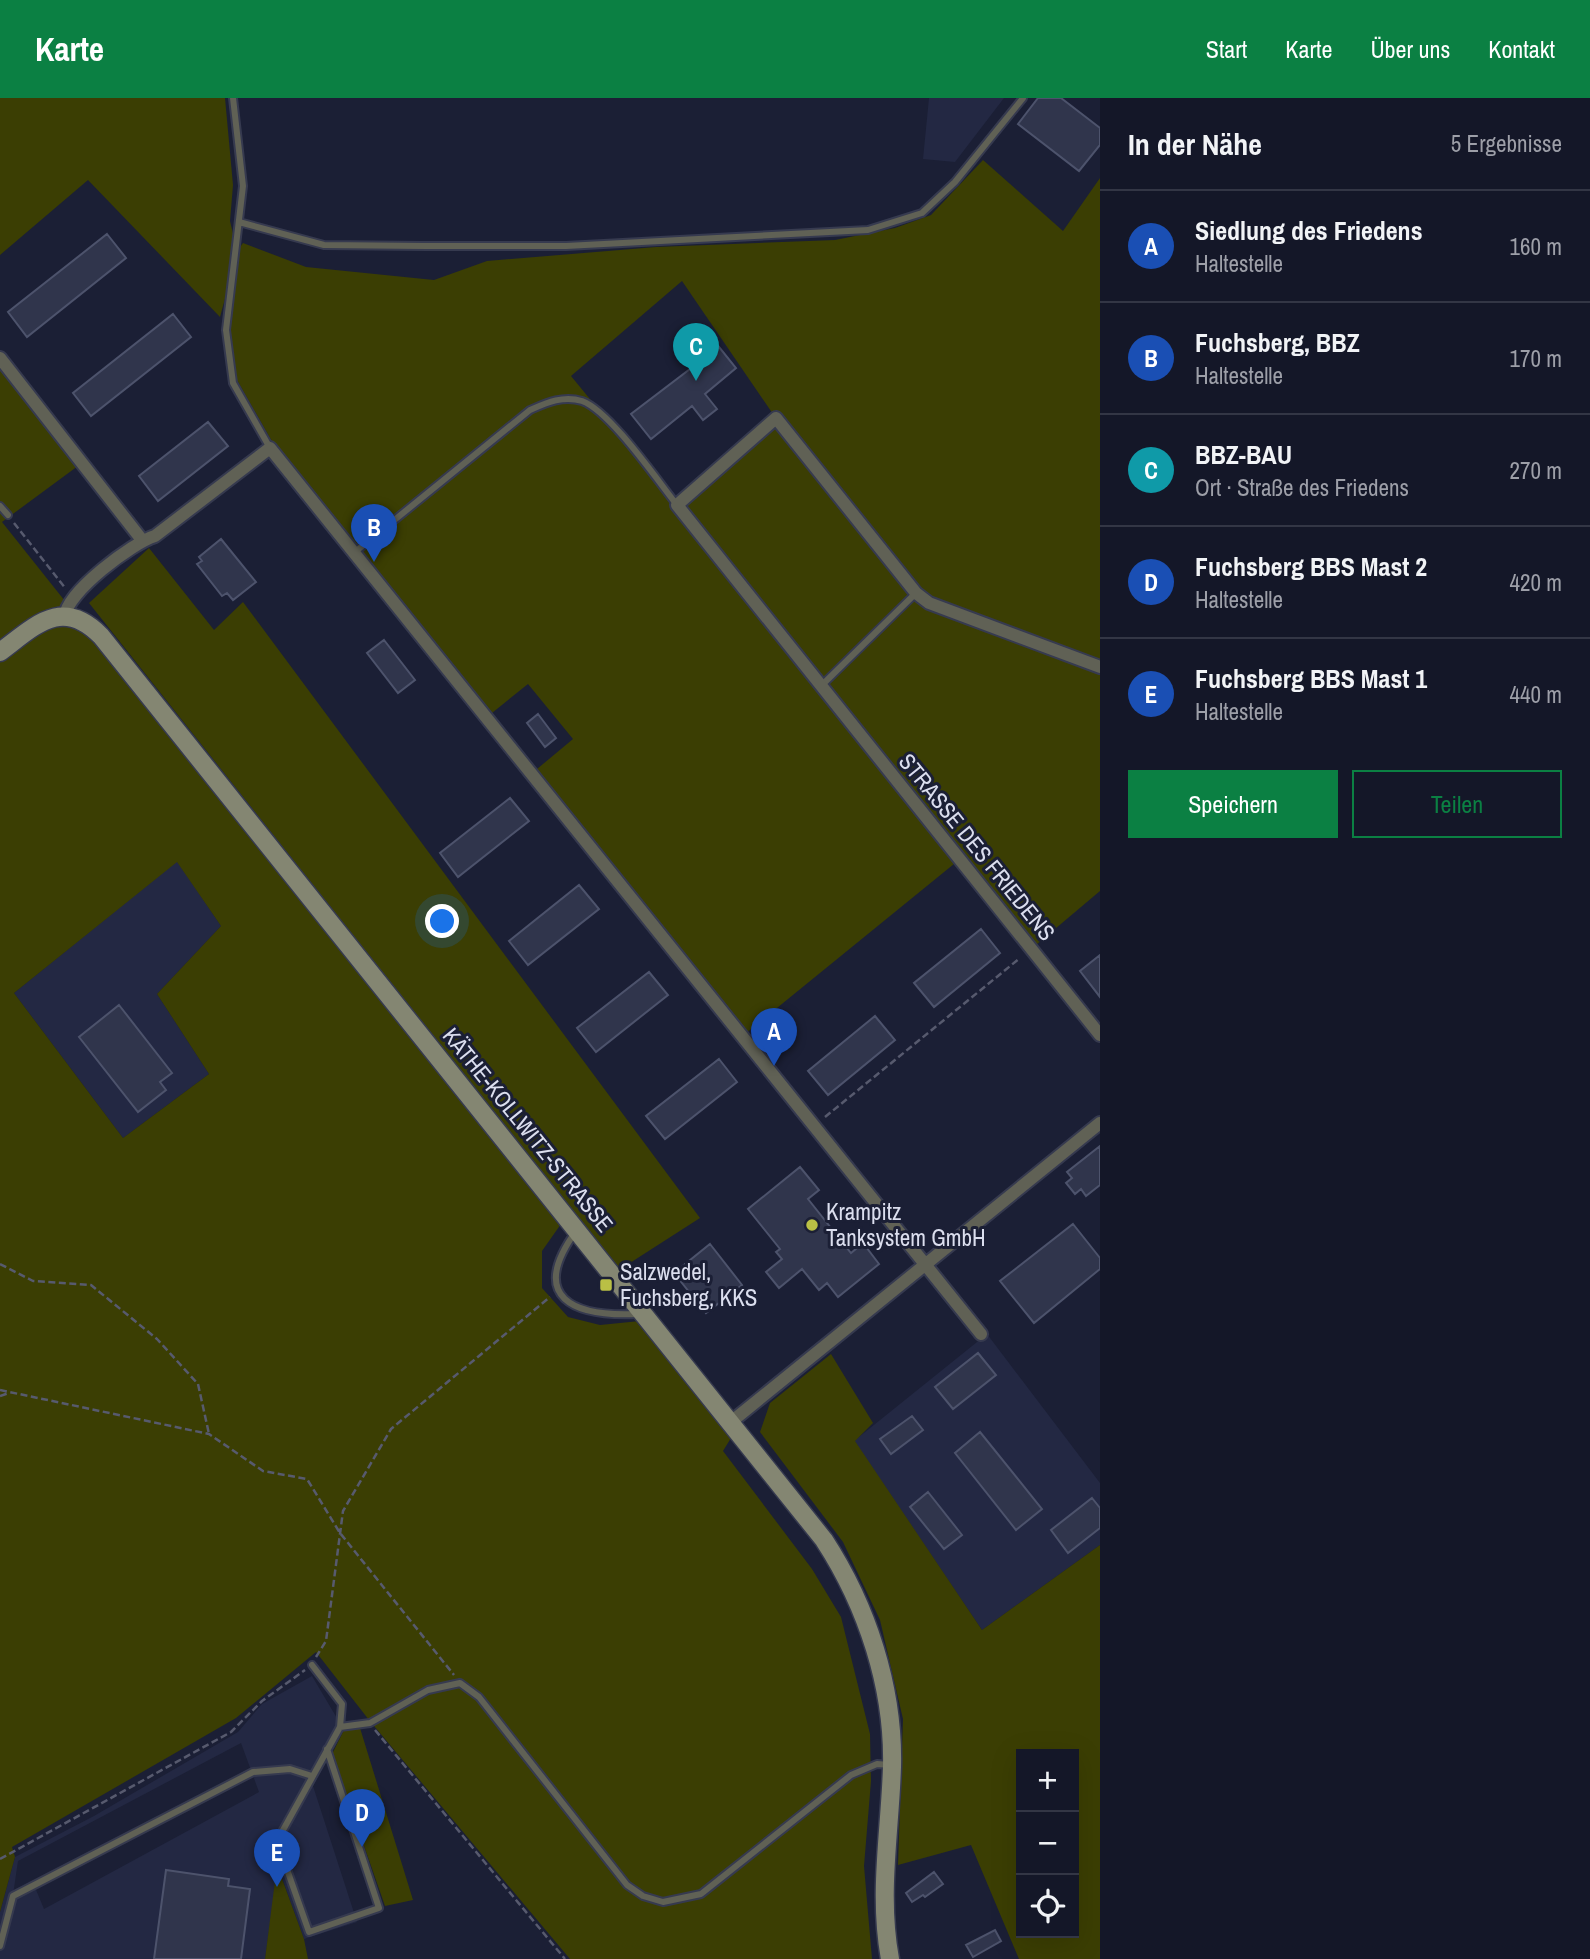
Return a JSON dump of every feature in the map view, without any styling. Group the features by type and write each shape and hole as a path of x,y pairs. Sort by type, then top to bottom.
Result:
{"main road":[{"path":"0,652 37,624 65,616"},
{"name":"KÄTHE-KOLLWITZ-STRASSE","path":"65,616 84,621 92,627 139,682 819,1532 853,1591 882,1677 890,1721 892,1765 884,1892 890,1959"}],"street":[{"path":"0,358 142,540"},
{"path":"677,505 776,418 916,593 929,603 1100,667"},
{"path":"65,616 73,597 142,540 155,536 270,448 981,1335"},
{"name":"STRASSE DES FRIEDENS","path":"677,505 1100,1034"},
{"path":"731,1422 1100,1123"}],"lane":[{"path":"233,98 243,186 226,330 233,383 270,448"},
{"path":"239,222 324,245 566,246 868,230 922,213 955,182 1023,98"},
{"path":"355,551 530,410 549,401 568,398 582,401 606,417 677,505"},
{"path":"0,506 8,515"},
{"path":"820,686 916,593"},
{"path":"577,1230 560,1253 554,1272 557,1290 576,1308 607,1315 644,1314"},
{"path":"312,1665 342,1704 340,1727 327,1749 277,1840 309,1932 379,1908 327,1749"},
{"path":"340,1727 370,1723 428,1690 460,1683 479,1697 627,1885 643,1896 663,1902 701,1894 851,1775 877,1765 892,1765"},
{"path":"0,1946 13,1896 253,1772 290,1769 312,1776"}],"path":[{"path":"8,515 73,597"},
{"path":"814,1126 1031,948"},
{"path":"0,1264 33,1281 91,1285 157,1339 198,1384 209,1434"},
{"path":"0,1859 231,1732 262,1700 312,1665 326,1641 343,1511 391,1429 557,1290"},
{"path":"0,1390 9,1394 63,1401 209,1434 263,1471 307,1479 340,1533 460,1683"},
{"path":"0,1396 9,1394"},
{"path":"370,1723 565,1959"}],"shaded area":[{"path":"0,98 225,98 233,185 230,221 237,251 243,243 306,267 434,280 487,261 656,247 835,240 895,228 931,215 983,160 1063,231 1100,178 1100,891 1036,945 965,855 745,1034 537,769 573,739 528,684 492,713 274,445 237,380 230,327 236,258 220,317 88,180 0,255","holes":["682,281 775,417 677,505 571,376"]},
{"path":"929,98 1004,98 955,162 923,159"},
{"path":"0,358 82,463 2,522 561,1224 542,1251 542,1288 568,1317 600,1325 640,1321 731,1438 723,1451 812,1569 841,1617 870,1734 871,1781 864,1866 872,1959 570,1959 369,1720 316,1652 236,1718 12,1847 15,1857 0,1912","holes":["177,862 221,926 157,994 209,1074 123,1138 14,993"]},
{"path":"149,548 214,630 243,602 700,1218 619,1270 89,603"},
{"path":"177,861 221,926 157,994 209,1074 123,1138 14,993"},
{"path":"987,1334 1100,1483 1100,1545 982,1630 854,1441"},
{"path":"831,1354 873,1423 855,1441 982,1630 1100,1545 1100,1959 1019,1959 971,1845 898,1865 903,1719 880,1620 843,1542 760,1432 770,1403"},
{"path":"312,1676 344,1730 313,1786 357,1922 304,1939 278,1867 265,1959 0,1959 0,1912 15,1857 94,1816 238,1732 262,1704","holes":["241,1743 259,1792 44,1909 34,1885 13,1895 18,1861"]},
{"path":"360,1728 413,1900 385,1906 332,1754 344,1730"},
{"path":"277,1865 304,1939 308,1959 265,1959"}],"building":[{"path":"1038,98 1061,98 1100,128 1100,145 1079,171 1018,124"},
{"path":"107,234 126,258 27,337 8,312"},
{"path":"173,314 191,337 91,416 73,393"},
{"path":"719,347 736,368 705,394 717,409 703,420 692,406 651,439 631,414"},
{"path":"208,422 228,446 158,501 139,476"},
{"path":"221,539 256,582 233,600 227,593 222,596 197,564 202,561 199,557"},
{"path":"384,640 415,680 398,693 367,653"},
{"path":"538,714 556,738 545,747 527,723"},
{"path":"510,798 529,821 458,877 440,853"},
{"path":"579,885 599,909 528,965 509,941"},
{"path":"981,929 1000,953 934,1007 914,983"},
{"path":"1100,955 1100,997 1080,971"},
{"path":"649,972 668,995 596,1052 577,1028"},
{"path":"119,1005 172,1073 160,1082 166,1090 138,1112 79,1037"},
{"path":"875,1016 895,1040 828,1095 808,1071"},
{"path":"719,1059 737,1082 665,1139 646,1116"},
{"path":"1100,1146 1100,1185 1086,1196 1081,1189 1075,1194 1066,1183 1072,1178 1067,1172"},
{"name":"Krampitz Tanksystem GmbH","path":"800,1167 819,1190 808,1199 851,1253 863,1243 879,1264 838,1297 827,1283 819,1290 802,1269 779,1288 766,1272 782,1259 776,1252 780,1249 748,1209"},
{"path":"1073,1224 1100,1258 1100,1269 1034,1323 1000,1281"},
{"path":"710,1244 742,1285 706,1313 674,1273"},
{"path":"978,1353 996,1375 953,1409 935,1387"},
{"path":"912,1416 923,1430 891,1454 880,1439"},
{"path":"980,1432 1042,1509 1016,1530 955,1453"},
{"path":"928,1492 962,1535 944,1549 910,1507"},
{"path":"1092,1498 1100,1508 1100,1528 1068,1553 1051,1530"},
{"path":"166,1870 229,1879 228,1886 250,1889 241,1959 154,1959"},
{"path":"934,1872 943,1884 925,1897 923,1895 912,1902 906,1893"},
{"path":"995,1930 1001,1941 973,1957 966,1945"}],"place":[{"name":"BBZ-BAU","path":"696,381"},
{"name":"Fuchsberg, BBZ","path":"374,562"},
{"name":"Siedlung des Friedens","path":"774,1066"},
{"name":"Krampitz Tanksystem GmbH","path":"812,1225"},
{"name":"Salzwedel, Fuchsberg, KKS","path":"606,1285"},
{"name":"Fuchsberg BBS Mast 2","path":"362,1847"},
{"name":"Fuchsberg BBS Mast 1","path":"277,1887"}]}
